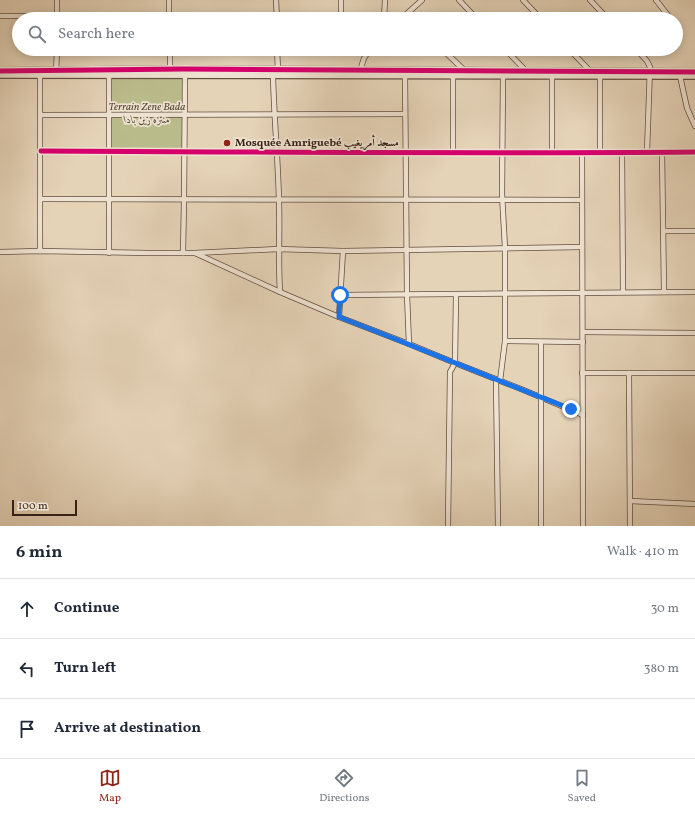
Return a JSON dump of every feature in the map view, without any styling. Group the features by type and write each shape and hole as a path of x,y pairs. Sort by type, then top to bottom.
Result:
{"street":[{"path":"56,12 57,0"},
{"path":"169,0 169,12"},
{"path":"276,0 276,12"},
{"path":"341,0 341,12"},
{"path":"384,0 384,12"},
{"path":"409,12 422,0"},
{"path":"459,0 470,12"},
{"path":"523,0 534,12"},
{"path":"590,0 601,12"},
{"path":"656,0 665,12"},
{"path":"0,16 12,16"},
{"path":"56,56 56,73"},
{"path":"170,56 170,70"},
{"path":"277,56 278,70"},
{"path":"361,73 361,64 365,56"},
{"path":"449,56 464,70"},
{"path":"512,56 526,71"},
{"path":"575,56 590,72"},
{"path":"642,56 647,61 650,74 647,152"},
{"path":"0,70 109,75 273,76 464,70 590,72 695,76"},
{"path":"0,75 170,70 278,70 405,76 600,76 695,72"},
{"path":"40,75 40,251"},
{"path":"109,75 109,253"},
{"path":"183,253 185,114 184,75"},
{"path":"273,76 279,201 278,249 280,292"},
{"path":"405,76 404,114 406,153 406,250 409,344"},
{"path":"453,76 453,152"},
{"path":"498,526 498,381 505,341 505,248 502,200 503,76"},
{"path":"552,76 552,153"},
{"path":"600,76 600,153"},
{"path":"680,76 687,108 695,126"},
{"path":"41,114 404,114"},
{"path":"41,152 695,152"},
{"path":"662,152 664,292"},
{"path":"582,153 583,526"},
{"path":"622,153 623,292"},
{"path":"41,199 279,201 581,200"},
{"path":"663,231 695,231"},
{"path":"0,252 40,251 194,253 278,249 343,251 582,247"},
{"path":"339,317 343,251"},
{"path":"194,253 339,317 583,414"},
{"path":"340,295 505,295 695,292"},
{"path":"448,526 450,372 455,363 456,295"},
{"path":"583,332 695,332"},
{"path":"505,341 582,342"},
{"path":"541,526 542,342"},
{"path":"582,373 695,373"},
{"path":"629,373 630,526"},
{"path":"630,501 695,504"}],"green space":[{"name":"Terrain Zene Bada منتزه زين بادا","path":"109,75 185,75 184,151 109,152"}],"cycle path":[{"path":"0,71 183,69 695,72"},
{"path":"41,151 450,153 695,152"}],"place":[{"name":"Mosquée Amriguebé مسجد أمريغيب","path":"227,143"}],"route":[{"path":"340,295 339,317 571,409"}]}
